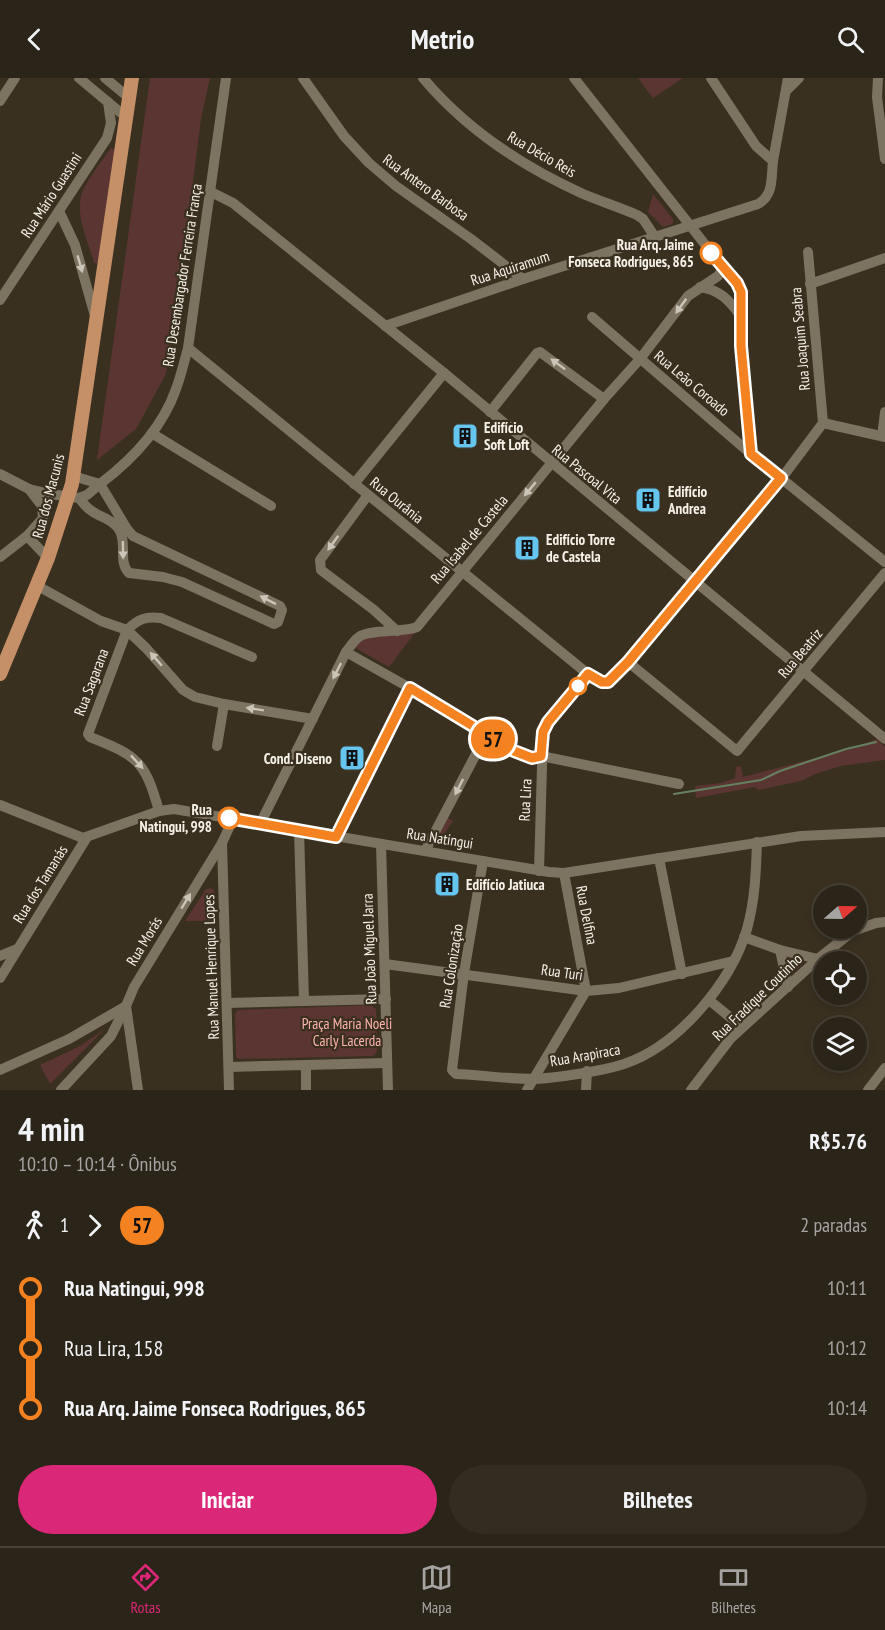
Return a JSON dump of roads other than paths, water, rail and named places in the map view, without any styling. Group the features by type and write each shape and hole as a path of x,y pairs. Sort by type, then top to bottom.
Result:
{"main road":[{"name":"Rua dos Macunis","path":"0,674 74,497 74,476 132,78"}],"street":[{"path":"0,101 15,78"},
{"path":"79,78 127,118"},
{"path":"105,78 128,97"},
{"name":"Rua Desembargador Ferreira França","path":"74,497 87,495 122,466 153,434 176,390 188,348 226,78"},
{"name":"Rua Antero Barbosa","path":"303,78 344,136 369,163 396,186 471,238 523,279"},
{"name":"Rua Décio Reis","path":"423,78 461,117 518,160 582,194 637,215 643,219 655,237"},
{"path":"574,78 737,283 741,292 741,346 751,454"},
{"path":"711,78 756,146 773,161"},
{"path":"773,161 788,78"},
{"path":"787,90 799,78"},
{"path":"878,78 877,97 885,159"},
{"name":"Rua Mário Guastini","path":"0,300 107,138 111,123 108,102"},
{"name":"Rua Aquiramum","path":"385,326 758,204 768,196 773,161"},
{"name":"Rua Pascoal Vita","path":"211,192 233,203 444,373 885,739"},
{"name":"Rua dos Macunis","path":"59,212 75,245 96,319"},
{"name":"Rua Joaquim Seabra","path":"808,252 823,423"},
{"path":"810,284 885,258"},
{"name":"Rua Isabel de Castela","path":"260,824 346,652 360,636 417,627 604,399 640,359 688,296 718,276 724,268"},
{"path":"700,287 718,292 740,315"},
{"name":"Rua Leão Coroado","path":"592,317 751,454 885,562"},
{"name":"Rua Ourânia","path":"188,348 588,674"},
{"path":"490,412 540,352 604,399"},
{"path":"354,484 444,373"},
{"path":"588,674 602,682 608,682 628,662 781,478 823,423 884,437 885,412"},
{"path":"729,435 740,432 748,425"},
{"path":"153,434 272,506"},
{"path":"0,474 29,489 74,497 112,523 120,531 126,571 183,582 274,624 278,622 282,610 280,606 130,533 100,484 74,476"},
{"path":"0,557 27,536 43,519 42,506 29,489"},
{"path":"368,495 320,560 319,567 397,631"},
{"path":"27,536 48,558"},
{"path":"183,582 190,564"},
{"name":"Rua Beatriz","path":"628,662 737,751 885,573"},
{"path":"36,585 101,621 127,630 183,690 195,697 313,719"},
{"path":"127,630 146,617 161,618 252,657"},
{"name":"Rua Sagarana","path":"127,630 88,734 137,760 148,775 159,811"},
{"path":"346,652 486,735 532,758 541,756 679,784"},
{"name":"Rua Lira","path":"538,870 543,732 548,722 588,674"},
{"path":"336,837 410,688"},
{"path":"217,746 224,704"},
{"path":"426,851 486,735"},
{"path":"0,805 79,837 87,837"},
{"name":"Rua Natingui","path":"87,837 159,811 183,810 564,873 801,836 885,832"},
{"name":"Rua Morás","path":"61,1090 111,1036 134,987 222,843 233,819"},
{"path":"299,830 304,1001"},
{"name":"Rua dos Tamanás","path":"0,978 87,837"},
{"name":"Rua Manuel Henrique Lopes","path":"222,843 229,1090"},
{"name":"Rua Arapiraca","path":"456,1074 534,1079 622,1065 657,1049 695,1016 709,1000 733,961 744,937 754,890 757,843"},
{"name":"Rua João Miguel Jarra","path":"381,844 388,1090"},
{"path":"658,858 682,974"},
{"name":"Rua Colonização","path":"456,1074 452,1066 464,973 483,861"},
{"name":"Rua Delfina","path":"564,873 586,992"},
{"name":"Rua Fradique Coutinho","path":"828,951 853,931 885,922"},
{"path":"744,937 780,950 813,958"},
{"path":"0,956 17,949"},
{"path":"780,950 788,987"},
{"name":"Rua Turi","path":"385,964 464,973 586,992 619,988 733,961"},
{"name":"Rua Fradique Coutinho","path":"691,1090 742,1027 813,964"},
{"path":"527,1090 586,992"},
{"path":"227,1004 386,999"},
{"path":"709,1000 742,1027"},
{"path":"0,1070 69,1039 126,1006 138,1090"},
{"path":"229,1067 387,1063"},
{"path":"306,1065 306,1090"},
{"path":"868,1090 885,1068"},
{"path":"586,1090 587,1071"}],"waterway":[{"path":"674,794 761,780 780,771 846,749 876,742"}],"place":[{"name":"Rua Arq. Jaime Fonseca Rodrigues, 865","path":"711,253"},
{"name":"Edifício Soft Loft","path":"465,436"},
{"name":"Edifício Andrea","path":"648,500"},
{"name":"Edifício Torre de Castela","path":"527,548"},
{"name":"Cond. Diseno","path":"352,758"},
{"name":"Rua Natingui, 998","path":"229,818"},
{"name":"Edifício Jatiuca","path":"447,884"}],"park label":[{"name":"Praça Maria Noeli Carly Lacerda","path":"347,1032"}]}
